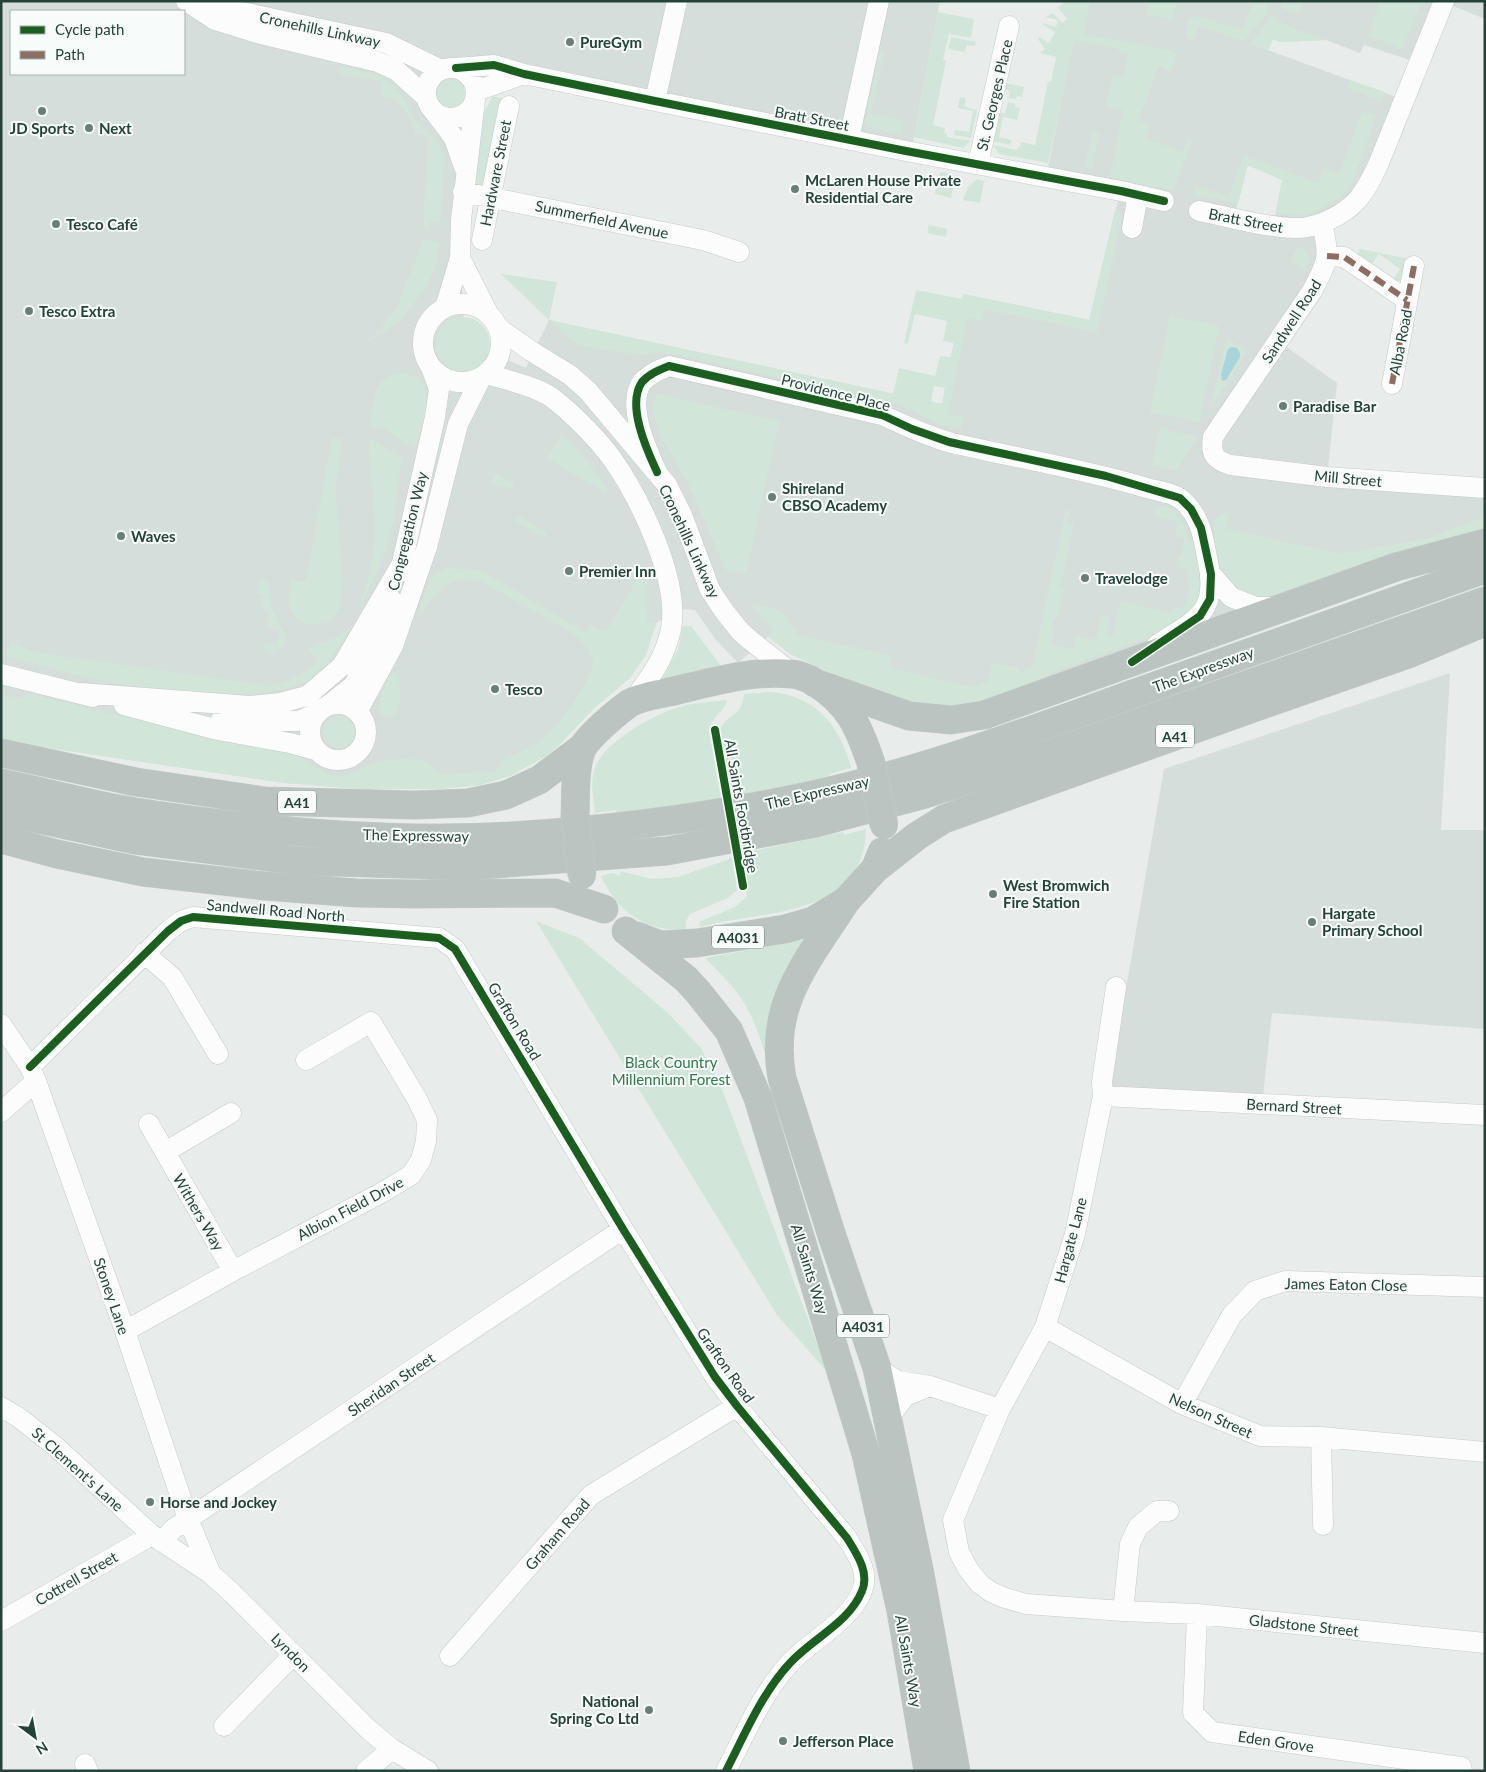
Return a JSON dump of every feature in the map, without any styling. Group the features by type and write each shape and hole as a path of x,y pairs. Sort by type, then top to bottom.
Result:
{"highway":[{"path":"804,678 909,716 951,720 984,714 1396,567 1485,543"},
{"name":"The Expressway","path":"1,782 132,812 263,829 401,837 510,836 626,826 697,817 811,795 913,769 1022,734 1485,569"},
{"name":"The Expressway","path":"1,811 135,840 302,861 468,866 667,851 816,823 922,795 1055,752 1485,601"},
{"name":"A41","path":"875,869 917,836 944,819 1253,708 1411,654 1485,622"},
{"name":"A4031","path":"762,674 804,678 838,702 852,718 862,734 871,763 884,825 885,842 875,869 846,901 813,921 785,929 710,942 660,945 626,931 604,910 589,891 582,876 576,815 576,777 583,747 604,724 632,702 658,694 731,678 762,674"},
{"name":"A41","path":"1,752 136,782 265,801 414,805 468,803 506,795 538,780 583,747"},
{"path":"1,839 57,854 143,872 228,882 356,893 555,892 604,910"},
{"name":"All Saints Way","path":"846,901 794,983 784,1008 779,1033 779,1059 782,1078 832,1236 877,1368 933,1643 956,1771"},
{"name":"All Saints Way","path":"626,931 686,979 729,1031 758,1098 866,1454 901,1611 928,1771"}],"street":[{"path":"656,101 677,1"},
{"path":"849,139 879,1"},
{"path":"1322,224 1346,212 1371,181 1444,1"},
{"name":"Cronehills Linkway","path":"190,3 214,6 386,43 449,69"},
{"name":"Cronehills Linkway","path":"190,3 214,20 261,34 378,62 396,70 429,102 454,138 466,171"},
{"name":"St. Georges Place","path":"978,164 1009,26"},
{"name":"Bratt Street","path":"449,69 494,65 524,74 656,101 1138,195 1164,202"},
{"path":"449,69 462,70 471,77 475,96 468,111 453,117 444,116 429,102 429,81 434,75 449,69"},
{"path":"475,96 524,74"},
{"name":"Cronehills Linkway","path":"475,96 463,192 460,258 445,308 430,320 424,334 423,344 426,357 431,367 438,374 454,381 470,382 484,376 525,386 549,396 573,415 612,459 643,512 666,569 672,616 668,643 658,666 632,702"},
{"name":"Hardware Street","path":"482,240 509,106"},
{"name":"Summerfield Avenue","path":"463,192 702,240 739,252"},
{"path":"1132,228 1138,195"},
{"name":"Bratt Street","path":"1199,211 1296,229 1322,224"},
{"name":"Sandwell Road","path":"1214,456 1213,437 1312,292 1325,266 1328,248 1322,224"},
{"name":"Alba Road","path":"1327,256 1344,257 1407,300"},
{"name":"Cronehills Linkway","path":"460,258 488,313 500,330 570,375 588,391 667,485 682,515 710,590 740,631 804,678"},
{"name":"Alba Road","path":"1392,384 1414,266"},
{"path":"445,308 463,303 480,307 488,313"},
{"path":"484,376 496,364 500,355 502,339 500,330"},
{"name":"Providence Place","path":"657,472 643,438 638,417 637,397 642,383 650,375 669,366 882,415 912,429 949,442 1106,476 1180,498 1191,509 1201,528 1210,574 1210,598 1200,616 1132,662"},
{"name":"Congregation Way","path":"322,710 354,685 381,628 404,560 435,417 439,389 431,367"},
{"name":"Congregation Way","path":"357,712 392,646 427,547 458,424 484,376"},
{"name":"Mill Street","path":"1214,456 1221,462 1231,465 1327,477 1485,488"},
{"path":"81,693 250,706 280,703 306,696 342,666 404,560"},
{"path":"1210,574 1231,597 1256,607 1285,606"},
{"name":"Congregation Way","path":"1,674 81,693 156,714 218,730 290,743 316,750 326,757 337,760 348,758 358,751 364,742 366,732 363,720 357,712 343,705 322,710 298,721 242,721 156,714"},
{"path":"316,750 312,741 310,727 322,710"},
{"name":"Sandwell Road North","path":"1,1112 33,1074 144,953 174,926 193,917 439,938 455,949"},
{"name":"Grafton Road","path":"455,949 623,1230 714,1377 847,1538 861,1562 864,1576 863,1589 852,1610 790,1663 772,1684 726,1771"},
{"path":"144,953 172,977 209,1051"},
{"name":"Hargate Lane","path":"1000,1409 1045,1327 1075,1234 1103,1096 1102,1082 1116,987"},
{"name":"Albion Field Drive","path":"125,1331 412,1175 420,1160 426,1141 427,1120 371,1022 306,1060"},
{"name":"Stoney Lane","path":"1,1024 33,1074 125,1331 188,1519 211,1574"},
{"name":"Bernard Street","path":"1103,1096 1485,1115"},
{"path":"165,1152 231,1113"},
{"name":"Withers Way","path":"149,1124 233,1271"},
{"name":"Sheridan Street","path":"157,1538 623,1230"},
{"name":"James Eaton Close","path":"1182,1404 1232,1315 1255,1291 1285,1281 1485,1288"},
{"name":"Nelson Street","path":"1045,1327 1182,1404 1260,1436 1321,1438 1485,1452"},
{"path":"877,1368 898,1380 930,1386 1000,1409"},
{"path":"888,1419 905,1396 930,1386"},
{"name":"Graham Road","path":"450,1656 591,1495 737,1406"},
{"name":"St Clement's Lane","path":"1,1407 18,1417 55,1446 157,1538"},
{"name":"Gladstone Street","path":"1000,1409 953,1520 959,1552 968,1569 980,1584 991,1592 1026,1604 1197,1614 1485,1643"},
{"path":"1321,1438 1323,1525"},
{"path":"1123,1611 1130,1544 1138,1527 1157,1511 1169,1511"},
{"name":"Lyndon","path":"157,1538 211,1574 370,1730 392,1749 428,1771"},
{"name":"Cottrell Street","path":"1,1621 157,1538"},
{"name":"Eden Grove","path":"1197,1614 1193,1713 1212,1732 1461,1767 1462,1771"},
{"path":"224,1726 293,1655"},
{"path":"366,1771 392,1749"}],"shaded area":[{"path":"1,1 940,1 911,152 524,74 486,75 452,94 463,131 460,258 465,341 526,368 549,320 942,404 963,294 1090,320 1120,192 1046,177 1081,1 1485,1 1485,19 1443,2 1419,63 1364,45 1360,53 1326,40 1280,42 1273,39 1268,50 1404,100 1378,165 1322,224 1328,249 1278,341 1337,383 1327,477 1485,488 1485,543 1038,696 976,696 859,682 768,637 738,663 716,640 695,610 680,609 656,623 646,655 630,678 594,708 546,756 510,776 480,785 440,789 361,789 285,783 1,741","holes":["1247,165 1282,180 1273,226 1234,218"]},
{"name":"Hargate Primary School","path":"1450,673 1441,830 1485,830 1485,1029 1272,1013 1263,1096 1109,1087 1164,769"}],"green space":[{"path":"1065,1 1090,1 1084,34 1173,51 1177,56 1171,71 1159,66 1138,120 1150,125 1146,138 1183,152 1188,140 1192,141 1173,190 1110,178 1123,110 1106,106 1113,76 1123,78 1128,54 1118,51 1118,48 1074,40 1048,163 999,154 993,145 1017,150 1021,142 1035,145 1048,82 1051,82 1056,57 1040,53 1045,49 1038,39 1039,37 1049,43 1055,32 1043,25 1043,23 1056,27 1058,20 1045,17 1053,13 1062,23 1067,19 1058,8"},
{"path":"1149,1 1177,1 1172,19 1146,15"},
{"path":"1253,1 1265,1 1268,12 1244,41 1199,26 1194,40 1186,35 1189,19 1195,16 1243,30"},
{"path":"1283,1 1303,1 1299,14 1281,8"},
{"path":"1380,1 1422,1 1402,49 1369,36"},
{"path":"938,12 974,19 971,38 949,34 943,60 946,61 933,125 945,128 944,133 947,134 947,137 970,141 963,148 914,137"},
{"path":"1272,16 1289,27 1326,40 1280,42 1273,39 1268,50 1250,44"},
{"path":"951,37 976,42 975,46 967,45 965,52 948,49"},
{"path":"880,50 884,51 871,114 903,121 901,134 869,128 865,123"},
{"path":"341,67 377,76 391,84 404,99 417,123 437,142 444,159 440,223 430,221 429,229 423,228 428,135 415,134 412,121 404,109 394,101 381,96 383,81 340,74"},
{"path":"451,80 461,84 465,94 461,104 451,108 441,104 437,94 441,84"},
{"path":"1350,80 1385,92 1381,101 1347,88"},
{"path":"1005,83 1024,87 1022,97 1017,96 1016,99 1009,98 1010,92 1006,89"},
{"path":"493,96 503,99 486,183 482,187 476,185 475,179 483,114"},
{"path":"960,97 966,98 964,106 977,111 971,138 954,135 955,130 969,132 973,111 958,108"},
{"path":"1008,102 1020,108 1017,120 1003,117 999,137 1012,140 1010,145 993,141 1000,113 1005,113"},
{"path":"1362,112 1376,116 1352,183 1344,194 1331,204 1310,214 1296,215 1276,212 1282,180 1248,165 1238,204 1194,194 1196,186 1229,197 1244,156 1318,183 1323,170 1326,169 1339,174"},
{"path":"1092,132 1099,133 1092,169 1085,168"},
{"path":"940,172 949,173 952,179 951,198 935,194"},
{"path":"977,179 984,181 980,203 963,200 968,187"},
{"path":"1115,210 1122,216 1097,332 985,309 982,320 967,318 948,414 963,417 961,429 937,423 898,404 674,354 658,352 642,355 578,345 549,320 893,394 899,368 935,376 940,356 951,357 954,343 943,341 947,321 915,314 908,344 904,343 916,290 962,299 963,294 1089,320","holes":["934,386 945,388 942,404 931,402"]},
{"path":"929,225 947,229 946,237 927,233"},
{"path":"422,239 439,242 436,265 426,287 399,322 367,342 396,309 420,250"},
{"path":"1298,246 1304,249 1310,260 1305,270 1291,260"},
{"path":"1360,249 1409,259 1404,278 1397,282 1392,281 1400,269 1379,254 1371,266 1356,256"},
{"path":"501,274 557,282 549,320"},
{"path":"1170,316 1219,326 1199,422 1150,412"},
{"path":"458,317 468,317 478,321 486,329 490,344 486,359 478,367 468,371 458,371 448,367 440,359 436,349 436,339 440,329 448,321"},
{"path":"1227,338 1247,351 1211,407"},
{"path":"404,373 415,378 422,385 426,394 424,416 415,448 383,428 370,427 374,399 380,384 386,378"},
{"path":"657,394 779,421 746,574 726,570 689,485 659,433 653,408"},
{"path":"1160,428 1197,437 1176,470 1152,465"},
{"path":"562,434 583,456 608,490 606,493 547,458"},
{"path":"332,438 342,439 336,485 342,597 339,608 334,616 321,624 312,625 305,623 292,612 289,594 291,580 306,582"},
{"path":"369,439 402,457 388,543 369,590 358,611 367,583 375,536 375,511"},
{"path":"495,473 514,484 512,489 492,483"},
{"path":"1164,506 1178,516 1189,543 1194,542 1200,578 1198,606 1178,627 1055,671 1022,693 1013,696 932,710 871,692 790,654 768,637 774,630 751,605 780,610 798,635 892,656 889,668 972,687 988,681 992,663 1019,668 1019,673 1032,667 1066,510 1070,511 1067,523 1074,524 1060,588 1064,589 1057,619 1054,619 1051,631 1054,631 1051,645 1073,649 1076,636 1096,640 1102,614 1110,616 1107,634 1113,636 1121,601 1172,613 1174,607 1184,609 1191,583 1187,581 1189,570 1176,566 1179,556 1181,556 1185,538 1175,536 1178,521 1153,516 1156,510"},
{"path":"1229,513 1226,529 1341,554 1425,539 1485,517 1485,534 1273,600 1241,594 1218,570 1210,539 1215,538 1214,521 1216,518"},
{"path":"519,516 547,533 544,538 516,521"},
{"path":"445,567 484,572 586,633 591,625 601,631 608,629 643,569 646,583 647,622 656,623 646,655 630,678 594,708 546,756 510,776 480,785 440,789 361,789 285,783 1,741 1,694 21,699 29,694 123,717 282,748 329,775 347,775 374,764 400,759 419,760 427,763 440,774 496,772 502,762 510,756 538,743 549,734 581,690 592,668 593,660 588,648 573,633 483,582 471,579 451,582 443,587 417,620 430,577"},
{"path":"259,580 264,580 270,586 271,607 286,638 284,646 273,652 266,650 263,643 277,646 280,630 267,627 269,614 262,607 264,594 257,593"},
{"path":"683,626 691,626 724,670 661,681 678,649"},
{"path":"349,628 328,662 310,679 288,688 261,693 196,693 162,690 76,675 6,656 11,643 34,652 270,686 290,680 308,670 318,661 308,650 339,636"},
{"path":"391,671 399,675 400,699 397,710 388,718 379,712 382,693"},
{"path":"769,692 785,694 799,699 823,715 833,726 840,739 851,768 829,774 829,777 732,797 720,729 741,707 744,694"},
{"path":"727,700 724,708 712,722 709,731 721,799 617,813 616,810 595,813 592,784 593,773 600,758 617,741 650,719 670,710 691,704"},
{"path":"339,716 351,720 355,732 351,744 339,748 327,744 323,732 327,720"},
{"path":"866,829 861,859 848,880 829,895 806,905 779,912 700,927 699,922 735,907 746,897 748,885 742,853 843,832 844,835"},
{"path":"732,858 737,890 728,898 690,914 686,921 686,930 671,930 658,927 635,918 616,901 601,876 613,873 620,876 620,871 651,879 678,877"},
{"name":"Black Country Millennium Forest","path":"536,921 579,938 667,1012 701,1048 724,1094 828,1373 777,1315"},
{"path":"814,936 767,1052 764,1050 754,1022 742,999 705,958"}],"water":[{"path":"1232,347 1237,348 1240,357 1226,380 1222,381 1221,374 1228,349"}],"marked path":[{"path":"1327,256 1344,257 1407,300"},
{"path":"1392,384 1414,266"}],"cycle path":[{"path":"456,68 494,65 524,74 655,101 1121,191 1164,201"},
{"path":"657,472 640,427 636,403 642,382 651,374 669,366 882,415 912,429 949,442 1106,476 1180,498 1191,509 1201,528 1211,574 1210,599 1200,616 1132,662"},
{"name":"All Saints Footbridge","path":"715,730 743,886"},
{"path":"30,1067 168,931 181,921 193,917 439,938 455,949 623,1229 715,1377 847,1538 861,1563 864,1584 856,1602 840,1621 799,1654 780,1675 762,1701 726,1771"}],"place":[{"name":"PureGym","path":"570,42"},
{"name":"JD Sports","path":"42,111"},
{"name":"Next","path":"89,128"},
{"name":"McLaren House Private Residential Care","path":"795,189"},
{"name":"Tesco Café","path":"56,224"},
{"name":"Tesco Extra","path":"29,311"},
{"name":"Paradise Bar","path":"1283,406"},
{"name":"Shireland CBSO Academy","path":"772,497"},
{"name":"Waves","path":"121,536"},
{"name":"Premier Inn","path":"569,571"},
{"name":"Travelodge","path":"1085,578"},
{"name":"Tesco","path":"495,689"},
{"name":"West Bromwich Fire Station","path":"993,894"},
{"name":"Hargate Primary School","path":"1312,922"},
{"name":"Horse and Jockey","path":"150,1502"},
{"name":"National Spring Co Ltd","path":"649,1710"},
{"name":"Jefferson Place","path":"783,1741"}]}
